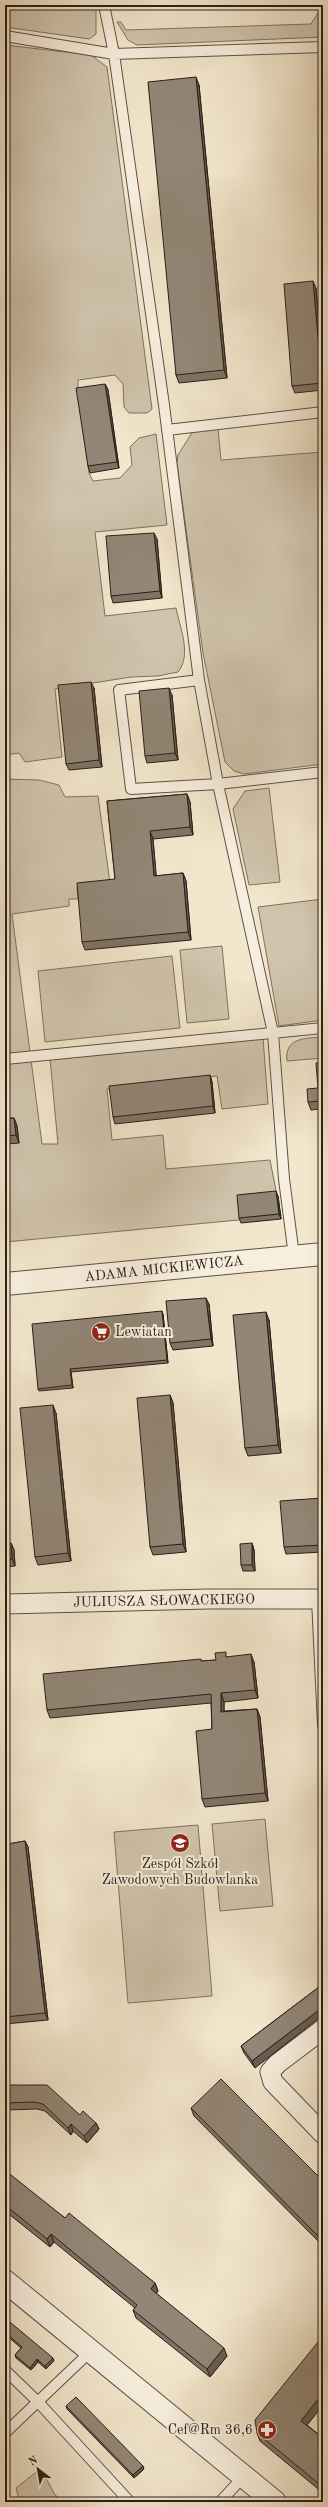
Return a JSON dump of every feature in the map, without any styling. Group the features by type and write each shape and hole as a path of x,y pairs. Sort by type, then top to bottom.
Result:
{"street":[{"name":"ADAMA MICKIEWICZA","path":"5,1284 323,1254"},
{"name":"JULIUSZA SŁOWACKIEGO","path":"5,1604 320,1599"},
{"path":"323,2029 277,2064 270,2072 272,2082 323,2134"},
{"path":"5,2281 92,2350 243,2477 275,2502"}],"lane":[{"path":"104,5 114,54 168,430 199,680 218,784 274,1033 284,1180 294,1256"},
{"path":"5,36 114,54 323,47"},
{"path":"168,430 323,412"},
{"path":"199,680 119,690 131,789 218,784 323,772"},
{"path":"5,1059 323,1028"},
{"path":"320,1599 323,1725"},
{"path":"5,2433 39,2403 92,2350"},
{"path":"5,2370 39,2403 130,2502"},
{"path":"220,2502 243,2477"}],"shaded area":[{"path":"5,5 96,5 96,34 89,39 5,27"},
{"path":"323,5 323,37 137,45 128,40 117,22 121,22 126,30 311,24"},
{"path":"5,45 91,55 107,67 152,409 147,413 129,413 124,407 123,384 115,375 78,380 78,392 89,473 93,481 120,478 132,465 130,447 139,438 156,434 167,525 95,532 105,616 176,608 185,650 182,665 178,672 158,676 131,677 55,689 62,757 25,762 19,753 5,755"},
{"path":"218,428 221,460 323,452 323,764 244,774 234,771 225,762 203,653 177,463 178,455 193,431"},
{"path":"5,779 39,780 59,785 65,797 98,796 110,883 77,887 78,899 69,899 69,906 12,914 42,1144 58,1144 50,1059 263,1038 268,1104 222,1109 217,1076 107,1089 112,1140 163,1135 166,1169 270,1160 281,1216 5,1242"},
{"path":"269,788 280,882 249,885 233,809 245,791"},
{"path":"323,899 323,1020 279,1026 258,907"},
{"path":"222,946 229,1019 187,1023 180,950"},
{"path":"172,956 180,1028 45,1042 38,971"},
{"path":"323,1037 323,1058 287,1061 287,1053 292,1044 303,1039"},
{"path":"265,1819 273,1906 220,1911 212,1824"},
{"path":"198,1825 212,1996 128,2003 114,1832"},
{"path":"35,2473 43,2473 55,2495 65,2502 20,2502 16,2488"}],"building":[{"path":"196,77 224,370 176,375 148,82"},
{"path":"313,281 322,383 292,386 284,284"},
{"path":"105,384 117,462 88,466 76,388"},
{"path":"154,533 160,591 111,596 106,536"},
{"path":"91,682 99,760 66,764 58,685"},
{"path":"169,688 175,753 145,756 139,691"},
{"path":"187,794 190,827 150,831 154,876 183,873 188,932 82,942 77,883 115,879 107,801"},
{"path":"323,1062 323,1113 321,1113 320,1101 308,1102 307,1089 318,1088 316,1063"},
{"path":"210,1075 213,1106 113,1117 109,1086"},
{"path":"14,1118 16,1135 5,1136 5,1119"},
{"path":"276,1191 279,1214 239,1218 237,1195"},
{"path":"206,1298 211,1339 170,1343 166,1301"},
{"path":"162,1311 167,1360 70,1369 72,1385 38,1389 32,1324"},
{"path":"266,1312 278,1445 245,1448 233,1315"},
{"path":"170,1395 183,1544 150,1547 137,1398"},
{"path":"53,1405 68,1553 35,1557 20,1408"},
{"path":"322,1498 323,1545 284,1547 280,1501"},
{"path":"11,1543 12,1559 5,1560 5,1544"},
{"path":"252,1543 252,1565 241,1565 240,1544"},
{"path":"226,1652 226,1657 251,1654 255,1690 221,1693 221,1712 257,1709 265,1793 202,1799 196,1731 212,1729 211,1694 47,1710 43,1674 201,1659 201,1661 216,1660 215,1653"},
{"path":"5,1823 7,1844 25,1841 45,2013 5,2017"},
{"path":"323,1984 323,2007 252,2061 241,2046"},
{"path":"221,2079 323,2181 323,2241 191,2108"},
{"path":"5,2085 47,2085 80,2115 83,2111 96,2123 84,2136 71,2124 68,2128 43,2104 34,2102 5,2103"},
{"path":"6,2171 65,2218 69,2213 155,2283 151,2289 224,2348 207,2369 133,2310 137,2305 51,2234 47,2239 5,2205"},
{"path":"5,2318 53,2358 45,2366 37,2359 30,2368 15,2355 22,2347 5,2332"},
{"path":"323,2341 323,2393 301,2421 323,2438 323,2487 257,2433 255,2420 318,2342"},
{"path":"76,2397 143,2466 133,2475 66,2406"}],"place":[{"name":"Lewiatan","path":"101,1332"},
{"name":"Zespół Szkół Zawodowych Budowlanka","path":"180,1843"},
{"name":"Cef@Rm 36,6","path":"267,2430"}]}
